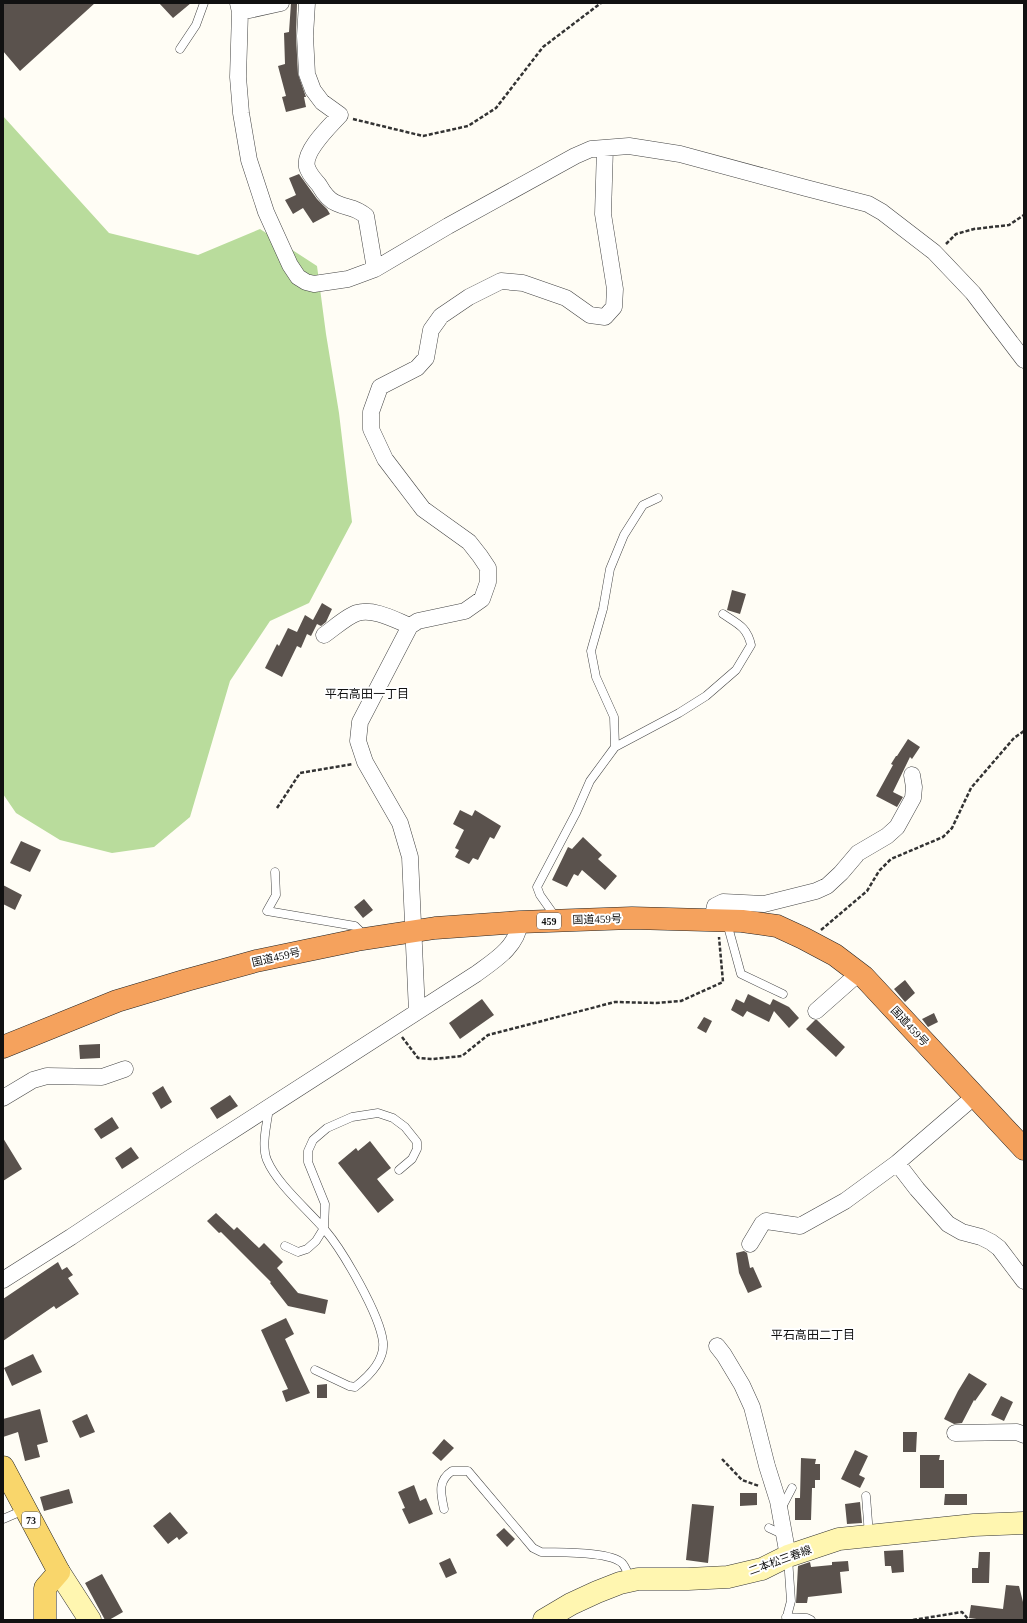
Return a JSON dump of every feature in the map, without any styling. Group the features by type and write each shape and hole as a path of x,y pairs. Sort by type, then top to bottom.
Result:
{"highway":[{"name":"国道459号","path":"3,1047 117,1002 187,980 256,961 368,938 435,928 520,922 632,918 719,920 777,926 809,940 835,955 859,973 1024,1149"}],"main road":[{"name":"73","path":"3,1468 59,1572"},
{"name":"二本松三春線","path":"544,1620 571,1604 597,1592 638,1579 688,1580 728,1577 762,1569 788,1556 839,1539 974,1525 1024,1523"},
{"path":"45,1620 45,1588 59,1572 90,1620"}],"street":[{"path":"281,3 239,8 238,49 240,113 249,160 266,212 290,265 298,277 306,282 314,284 348,279 375,269 448,226 575,156 591,149 629,146 680,154 868,204 882,212 935,254 973,293 1024,360"},
{"path":"307,3 305,36 307,74 313,90 322,102 340,116 314,144 306,160 307,167 310,174 329,198 336,203 358,209 366,216 375,269"},
{"path":"417,1012 412,931 410,857 400,823 365,762 358,741 360,722 410,626 418,621 465,610 482,599 488,582 488,568 469,542 423,509 385,459 371,429 371,412 380,387 417,368 426,358 431,330 441,316 469,297 502,281 522,283 566,298 590,315 605,317 614,307 614,289 603,214 605,148"},
{"path":"324,635 356,613 366,611 378,613 410,626"},
{"path":"719,920 715,906 723,902 764,904 816,891 827,886 841,873 858,853 887,836 897,826 913,798 914,787 912,775"},
{"path":"3,1280 476,974 500,957 512,944 519,933 520,922"},
{"path":"816,1011 859,973"},
{"path":"3,1098 33,1080 47,1076 102,1077 125,1069"},
{"path":"750,1244 762,1224 766,1221 800,1226 845,1201 897,1163 975,1096"},
{"path":"897,1163 917,1189 948,1224 962,1232 981,1237 991,1242 999,1248 1024,1281"},
{"path":"717,1346 742,1385 752,1406 780,1511 788,1556"},
{"path":"955,1434 1017,1432 1024,1435"}],"lane":[{"path":"180,49 196,25 204,3"},
{"path":"615,747 614,717 596,677 591,651 603,609 610,569 624,535 643,505 658,498"},
{"path":"558,921 540,895 537,887 576,813 590,781 615,747 679,714 706,696 736,670 751,645 748,634 739,625 723,614"},
{"path":"275,872 276,895 267,911 355,926 368,938"},
{"path":"719,920 741,974 783,994"},
{"path":"269,1108 265,1148 268,1163 273,1173 324,1228 339,1248 373,1309 384,1343 380,1358 374,1370 355,1387 349,1386 315,1370"},
{"path":"285,1246 298,1252 307,1249 316,1241 324,1228 325,1204 308,1162 308,1151 313,1140 326,1128 352,1117 378,1113 393,1118 405,1127 417,1142 417,1149 412,1159 399,1170"},
{"path":"444,1509 440,1487 443,1479 452,1471 468,1471 533,1548 542,1552 607,1555 624,1564 631,1581"},
{"path":"780,1511 792,1488"},
{"path":"866,1496 869,1535"},
{"path":"3,1519 25,1510"},
{"path":"768,1528 784,1535"},
{"path":"788,1556 791,1601 786,1619 807,1618 811,1620"}],"path":[{"path":"340,116 423,136 468,126 496,108 543,47 601,3"},
{"path":"935,254 956,234 974,229 1009,224 1024,215"},
{"path":"809,940 866,891 879,871 891,859 943,837 952,828 971,788 1014,738 1024,731"},
{"path":"277,808 300,773 365,762"},
{"path":"395,1026 418,1058 433,1059 462,1056 488,1035 615,1002 656,1003 681,1001 723,982 719,920"},
{"path":"722,1459 742,1480 775,1494"},
{"path":"914,1620 962,1612 969,1620"}],"green space":[{"path":"3,116 109,233 198,255 260,229 317,266 339,413 352,522 309,603 270,621 230,681 190,817 154,847 112,853 60,840 16,813 3,794"}],"building":[{"path":"3,3 95,3 20,71 3,51"},
{"path":"159,3 191,3 173,18"},
{"path":"291,3 297,4 296,36 298,74 306,97 304,97 306,107 286,112 282,97 286,96 278,66 285,64 284,33 289,32"},
{"path":"299,174 330,214 313,223 303,208 293,214 285,200 296,195 289,178"},
{"path":"732,590 746,594 740,614 727,610"},
{"path":"322,603 332,609 326,622 321,626 317,624 311,636 307,634 301,648 297,646 282,677 265,668 277,644 279,646 288,628 297,632 305,615 313,620"},
{"path":"908,739 920,747 912,759 910,757 893,792 903,797 897,807 876,796 893,765 891,764"},
{"path":"460,810 472,816 475,810 501,826 494,839 490,837 478,860 473,858 469,864 455,857 459,850 455,848 464,830 453,824"},
{"path":"583,837 602,855 598,859 617,876 605,890 582,870 578,876 574,874 567,887 552,880 568,847 572,849"},
{"path":"21,841 41,850 30,872 10,863"},
{"path":"3,885 22,895 15,910 3,904"},
{"path":"364,899 373,910 363,918 354,907"},
{"path":"905,980 915,993 905,1002 894,989"},
{"path":"748,994 770,1005 773,999 789,1007 799,1018 789,1028 774,1011 769,1022 747,1011 743,1017 731,1010 736,999 744,1003"},
{"path":"482,999 494,1015 460,1039 449,1023"},
{"path":"934,1013 938,1022 928,1027 922,1019"},
{"path":"704,1017 712,1021 706,1033 697,1028"},
{"path":"815,1020 817,1020 845,1047 836,1057 806,1029"},
{"path":"100,1044 100,1058 80,1059 79,1045"},
{"path":"163,1086 172,1102 161,1109 152,1093"},
{"path":"230,1095 238,1106 217,1119 210,1108"},
{"path":"112,1117 119,1128 101,1139 94,1129"},
{"path":"3,1138 22,1169 3,1181"},
{"path":"370,1141 391,1168 377,1179 394,1200 378,1213 338,1163 356,1148 358,1151"},
{"path":"131,1147 139,1158 122,1169 115,1158"},
{"path":"216,1213 234,1230 237,1227 259,1248 264,1243 283,1262 277,1268 298,1293 328,1300 325,1314 288,1306 270,1283 271,1282 221,1232 219,1233 207,1221"},
{"path":"744,1251 747,1253 750,1268 753,1267 762,1287 748,1293 739,1273 736,1253"},
{"path":"58,1262 62,1270 67,1267 73,1275 68,1278 79,1294 56,1309 54,1306 3,1341 3,1299"},
{"path":"286,1318 294,1334 285,1339 310,1393 286,1402 282,1391 288,1389 261,1330"},
{"path":"33,1354 42,1372 12,1386 4,1368"},
{"path":"969,1373 987,1384 975,1401 974,1400 962,1423 954,1424 944,1419"},
{"path":"327,1384 327,1398 317,1398 317,1385"},
{"path":"1001,1396 1013,1402 1004,1421 991,1415"},
{"path":"40,1409 48,1442 37,1445 40,1457 25,1461 18,1432 3,1437 3,1419"},
{"path":"87,1414 95,1432 80,1438 72,1421"},
{"path":"903,1432 917,1432 916,1452 903,1452"},
{"path":"444,1439 454,1448 441,1461 432,1453"},
{"path":"855,1450 868,1456 859,1475 865,1478 860,1488 841,1479"},
{"path":"920,1455 940,1455 939,1460 944,1460 944,1488 920,1488"},
{"path":"801,1458 816,1459 815,1464 820,1464 820,1480 815,1480 815,1488 812,1488 811,1520 795,1520 795,1498 800,1498"},
{"path":"414,1485 420,1501 426,1498 433,1514 409,1524 402,1509 405,1508 398,1492"},
{"path":"69,1489 73,1503 44,1511 40,1497"},
{"path":"740,1493 757,1493 757,1505 740,1506"},
{"path":"945,1494 967,1494 967,1505 944,1505"},
{"path":"860,1502 862,1523 847,1524 845,1504"},
{"path":"692,1504 714,1506 708,1563 686,1560"},
{"path":"170,1512 188,1533 179,1540 177,1537 168,1544 153,1526"},
{"path":"504,1528 515,1539 507,1547 496,1535"},
{"path":"903,1550 904,1572 892,1573 891,1566 885,1566 884,1551"},
{"path":"979,1552 990,1552 989,1583 972,1583 972,1568 978,1568"},
{"path":"450,1558 457,1573 446,1578 439,1563"},
{"path":"848,1561 849,1571 840,1572 842,1593 808,1597 807,1603 796,1603 798,1566 810,1562 811,1567 832,1565 832,1562"},
{"path":"102,1574 123,1612 109,1620 105,1620 85,1583"},
{"path":"1006,1585 1019,1586 1024,1606 1024,1620 984,1620 969,1618 971,1605 1003,1609"}],"district":[{"name":"平石高田一丁目","path":"367,694"},
{"name":"平石高田二丁目","path":"813,1335"}]}
